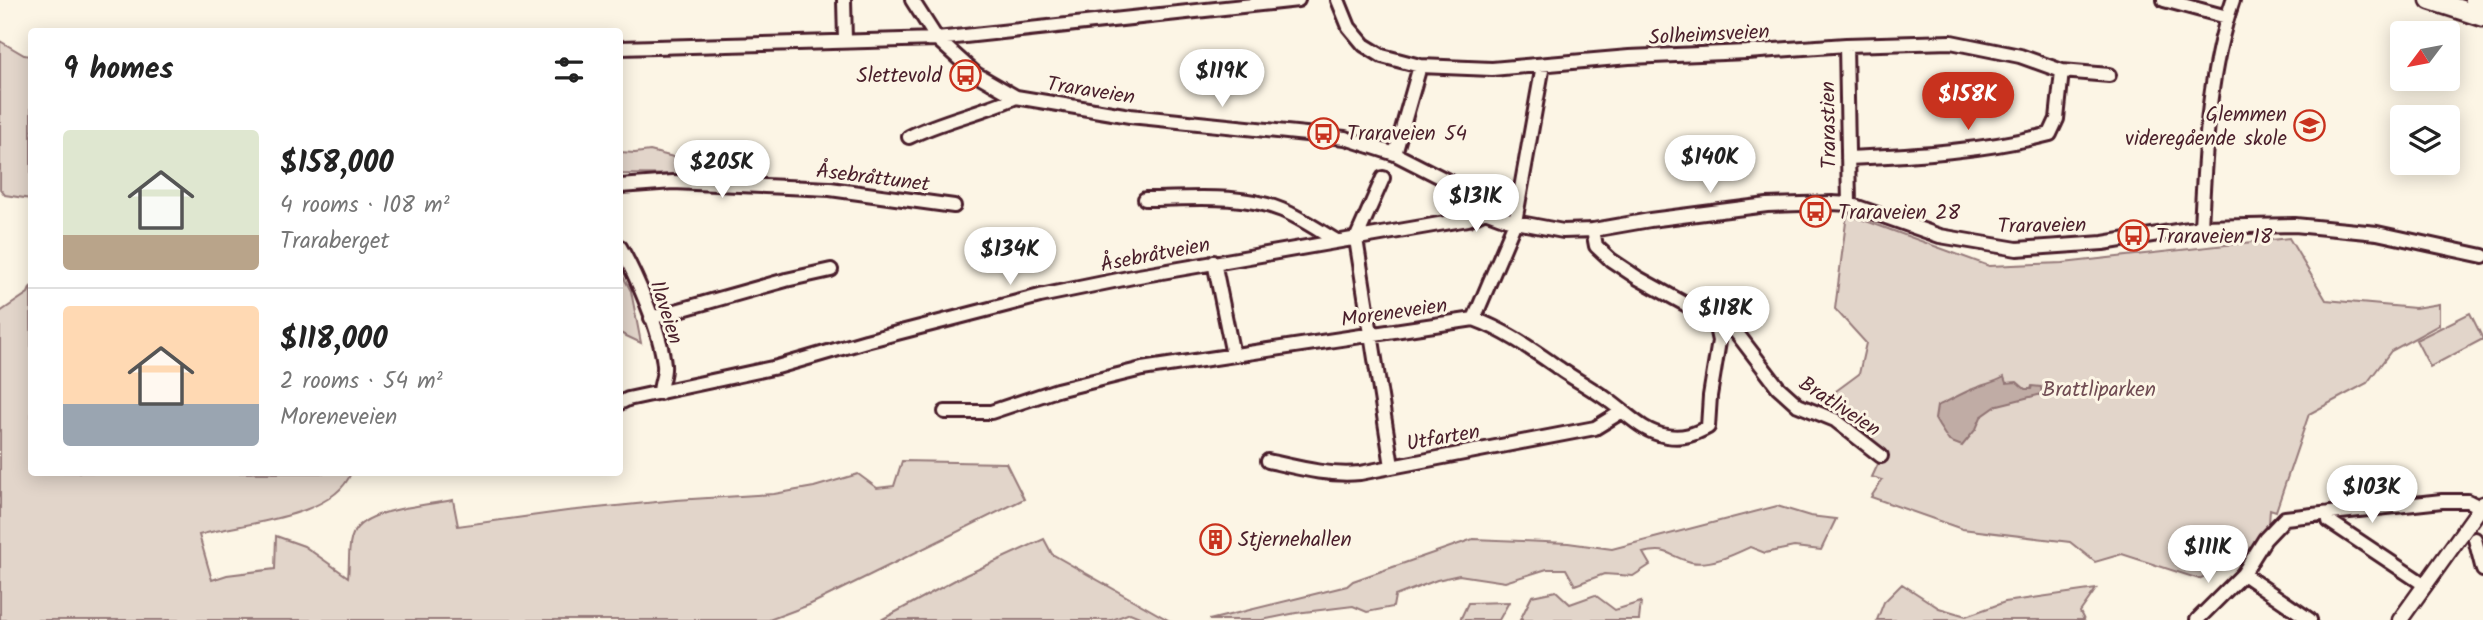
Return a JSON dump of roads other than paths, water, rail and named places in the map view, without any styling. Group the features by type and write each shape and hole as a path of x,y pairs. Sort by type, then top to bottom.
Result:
{"main road":[{"path":"2430,0 2483,17"},
{"path":"2474,0 2483,3"}],"street":[{"path":"844,0 845,40"},
{"path":"623,48 937,39 1298,0"},
{"name":"Solheimsveien","path":"1338,0 1349,27 1364,45 1382,56 1420,65 1492,69 1629,57 1951,42 2020,56 2062,71 2109,75"},
{"path":"2164,0 2227,17"},
{"path":"2201,227 2210,97 2233,0"},
{"name":"Traraveien","path":"912,1 937,39 976,74 1016,97 1130,116 1346,138 1395,154 1456,185 1485,211 1515,222 1563,231 1593,230 1767,205 1849,204 1940,236 2017,249 2103,243 2201,227 2295,225 2377,233 2483,257"},
{"name":"Trarastien","path":"1846,45 1849,204"},
{"path":"1395,154 1420,65"},
{"path":"1474,320 1515,222 1543,65"},
{"path":"1848,158 1953,151 2050,134 2057,119 2062,71"},
{"path":"909,137 931,126 990,109 1016,97"},
{"path":"1383,178 1356,239 1392,466"},
{"name":"Åsebråttunet","path":"623,186 673,182 830,189 954,206"},
{"path":"1145,199 1227,199 1262,205 1282,210 1335,240"},
{"path":"1456,221 1471,199"},
{"name":"Åsebråtveien","path":"623,402 777,367 1040,296 1335,240 1356,239 1468,219 1485,211"},
{"name":"Bratliveien","path":"1593,230 1596,246 1611,260 1736,332 1778,387 1798,405 1835,420 1881,456"},
{"name":"Ilaveien","path":"623,253 651,318 664,366 660,393"},
{"path":"1214,262 1233,355"},
{"path":"651,318 831,270"},
{"name":"Moreneveien","path":"945,412 991,412 1057,390 1142,369 1474,320 1493,326 1527,345 1637,425 1667,436 1694,435 1708,427 1719,341 1714,318"},
{"name":"Utfarten","path":"1268,461 1343,475 1595,428 1621,412"},
{"path":"2197,620 2243,574 2280,521 2285,518 2468,500 2482,505 2400,620"},
{"path":"2329,513 2329,521 2425,585"},
{"path":"2475,539 2483,570"},
{"path":"2243,574 2309,620"}],"place":[{"name":"Slettevold","path":"965,75"},
{"name":"Glemmen videregående skole","path":"2310,126"},
{"name":"Traraveien 54","path":"1324,133"},
{"name":"Traraveien 28","path":"1815,212"},
{"name":"Traraveien 18","path":"2133,236"},
{"name":"Stjernehallen","path":"1215,539"}],"park label":[{"name":"Brattliparken","path":"2099,389"}]}
